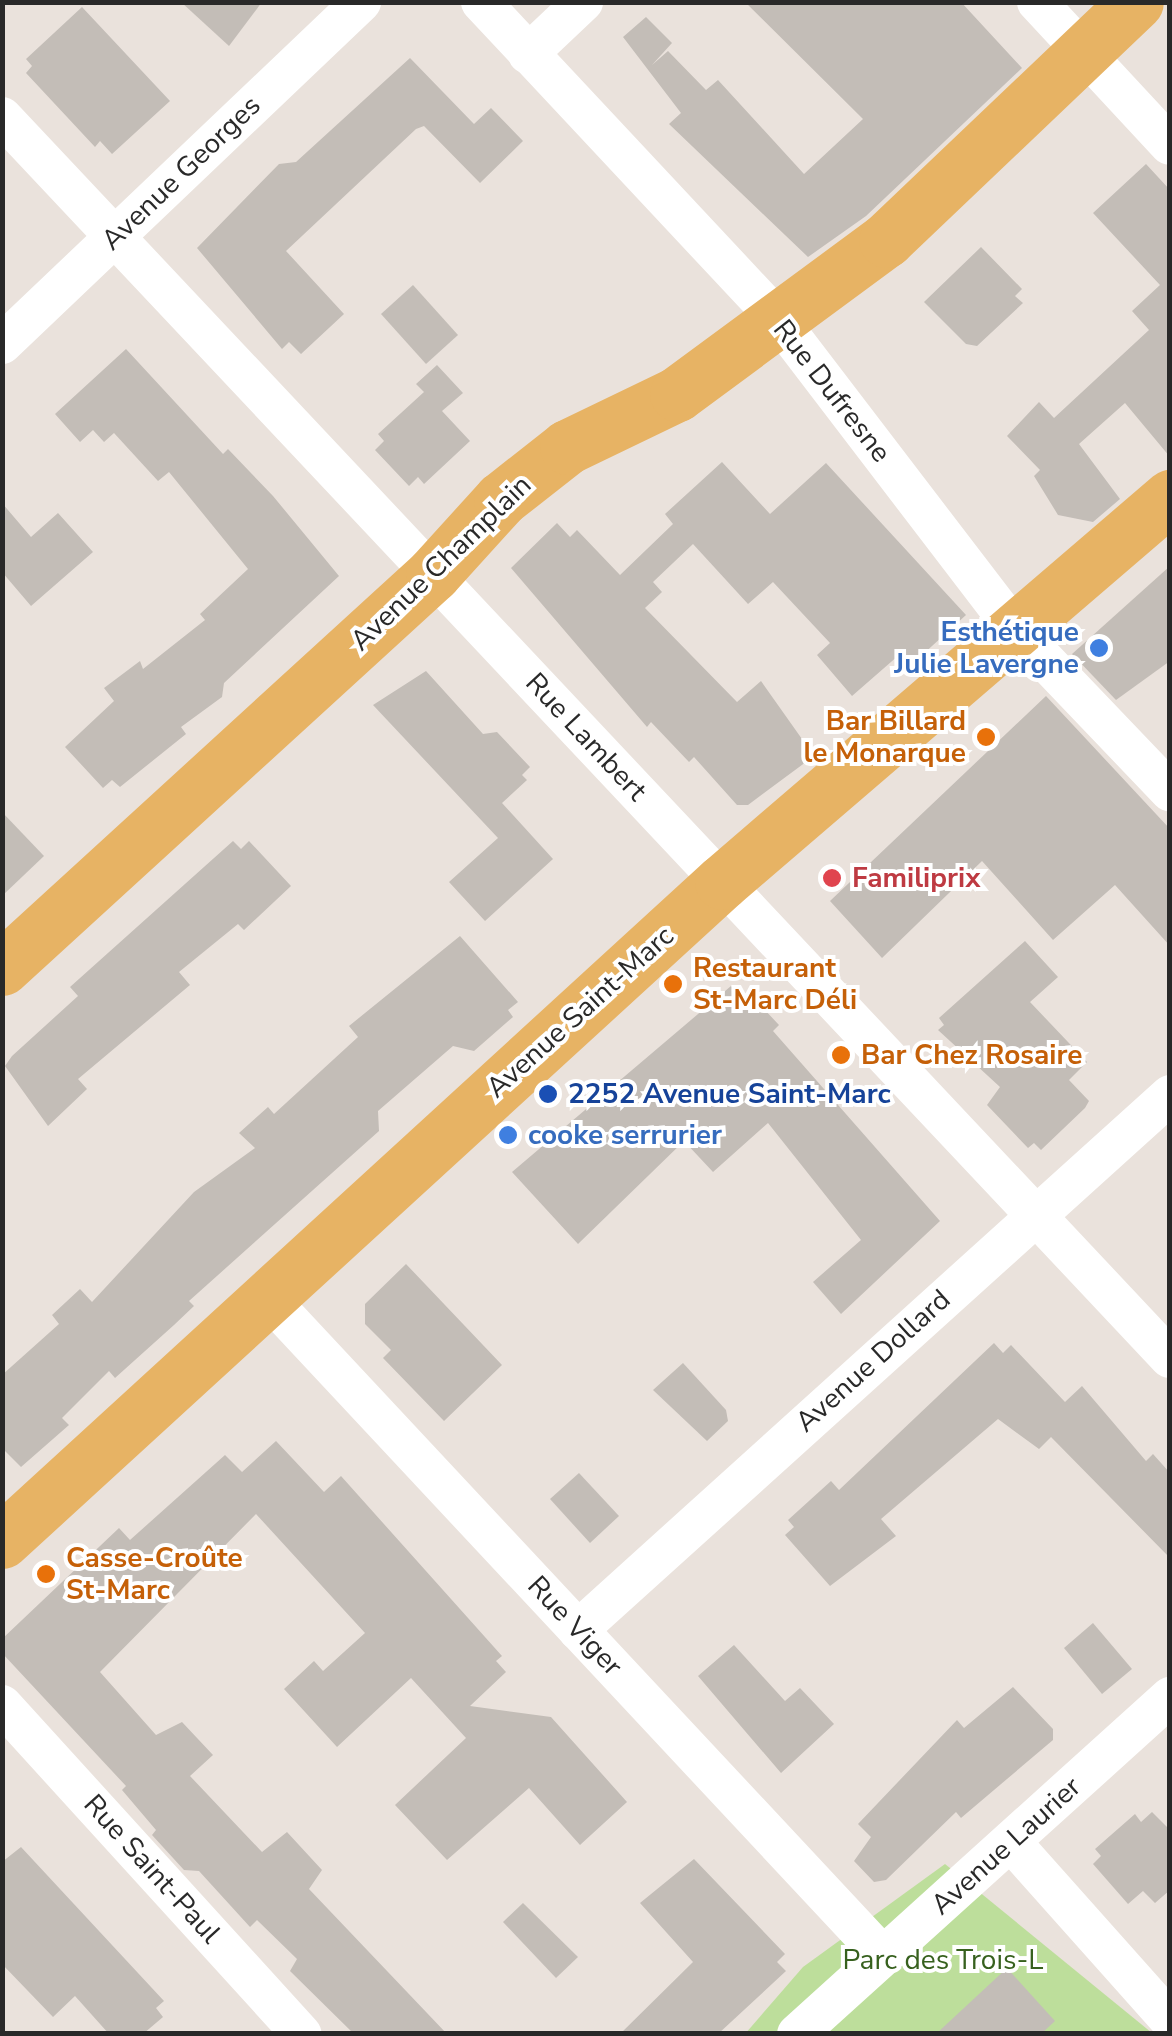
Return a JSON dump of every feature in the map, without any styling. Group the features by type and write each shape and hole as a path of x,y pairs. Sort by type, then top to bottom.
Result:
{"main road":[{"name":"Avenue Champlain","path":"2,968 433,574 501,500 567,447 677,394 776,317 886,240 1136,2"},
{"name":"Avenue Saint-Marc","path":"2,1540 722,882 1170,498"}],"street":[{"name":"Avenue Georges","path":"2,344 361,2"},
{"name":"Rue Dufresne","path":"480,2 776,317 1014,628 1170,791"},
{"path":"528,54 583,2"},
{"path":"1037,2 1170,145"},
{"name":"Rue Lambert","path":"2,116 1170,1358"},
{"name":"Avenue Dollard","path":"578,1630 1170,1095"},
{"name":"Rue Viger","path":"268,1298 882,1954"},
{"name":"Avenue Laurier","path":"796,2034 882,1954 1013,1844 1170,1697"},
{"name":"Rue Saint-Paul","path":"2,1705 301,2034"},
{"path":"1013,1844 1170,2020"}],"green space":[{"name":"Parc des Trois-L","path":"945,1864 1152,2033 745,2034 803,1967"}],"building":[{"path":"181,2 262,2 229,46"},
{"path":"745,2 961,2 1022,68 866,216 808,257 669,124 681,113 623,37 646,17 672,43 652,65 668,51 706,90 718,80 804,174 863,119"},
{"path":"82,7 170,101 112,154 100,141 95,147 26,73 32,66 26,59"},
{"path":"410,58 474,124 491,108 523,141 480,183 424,126 416,129 286,251 344,314 301,354 289,342 282,349 197,248 279,164 296,162"},
{"path":"1146,164 1170,190 1170,457 1125,403 1079,444 1120,499 1093,522 1058,515 1034,476 1040,470 1007,436 1039,402 1054,418 1149,330 1132,311 1160,285 1093,213"},
{"path":"981,247 1022,289 1015,296 1023,303 977,346 966,344 924,302"},
{"path":"413,285 458,335 426,364 381,314"},
{"path":"126,349 223,454 228,449 273,496 339,576 224,683 222,697 181,727 186,734 120,787 112,780 103,788 65,747 114,701 104,688 140,661 143,669 205,620 200,614 248,569 169,472 158,481 114,433 104,442 93,430 80,442 55,414"},
{"path":"437,365 463,393 442,411 470,441 424,484 418,477 409,486 375,450 384,441 378,434 424,392 416,384"},
{"path":"722,462 770,514 826,463 966,615 909,667 899,655 852,696 817,655 830,643 773,582 748,604 693,544 653,582 662,592 645,608 737,702 761,681 814,756 748,805 737,805 694,757 689,762 651,722 647,727 511,568 557,523 570,537 577,530 620,575 673,524 665,514"},
{"path":"2,503 31,537 58,513 93,552 31,606 2,572"},
{"path":"1170,566 1170,661 1116,700 1072,654"},
{"path":"426,671 483,734 497,732 530,767 522,775 527,780 502,803 553,859 485,921 449,882 498,838 373,705"},
{"path":"1046,696 1170,829 1170,946 1115,885 1053,940 982,861 882,958 830,901"},
{"path":"2,812 44,856 2,896"},
{"path":"233,841 241,849 249,841 291,886 244,930 238,924 179,972 190,985 78,1079 87,1089 48,1126 5,1066 78,996 70,987"},
{"path":"460,936 518,1002 508,1010 513,1017 474,1051 453,1046 378,1111 379,1131 189,1301 194,1306 115,1378 109,1371 62,1418 69,1425 21,1467 2,1448 2,1375 59,1324 52,1315 80,1289 92,1302 194,1192 255,1148 239,1133 268,1107 274,1114 358,1037 349,1026"},
{"path":"1025,941 1058,977 1030,1002 1087,1062 1069,1080 1089,1101 1041,1150 1034,1143 1028,1148 987,1105 1000,1087 938,1030 944,1025 939,1018"},
{"path":"731,986 741,998 748,992 779,1025 773,1031 940,1221 841,1314 813,1282 861,1240 768,1123 713,1172 684,1141 578,1244 512,1172"},
{"path":"406,1264 502,1365 444,1421 383,1358 391,1350 365,1324 365,1304"},
{"path":"994,1343 1003,1353 1011,1345 1065,1402 1082,1386 1146,1461 1153,1454 1170,1473 1170,1558 1051,1437 1039,1449 998,1419 881,1519 896,1536 830,1586 785,1535 794,1527 788,1520 831,1481 839,1490"},
{"path":"683,1363 726,1410 728,1421 707,1441 653,1390"},
{"path":"276,1441 324,1492 341,1476 502,1656 496,1661 506,1672 470,1706 551,1717 627,1802 580,1845 529,1788 447,1860 395,1805 466,1738 411,1678 337,1747 284,1689 314,1661 323,1671 365,1633 256,1514 100,1672 156,1735 182,1722 213,1755 190,1776 262,1852 287,1832 322,1870 309,1889 447,2034 354,2034 290,1971 297,1959 257,1920 250,1927 199,1871 184,1870 152,1835 156,1830 122,1790 126,1786 2,1653 2,1639 119,1528 130,1540 225,1455 242,1472"},
{"path":"579,1473 619,1516 590,1543 550,1499"},
{"path":"1093,1623 1132,1669 1102,1694 1064,1648"},
{"path":"734,1645 785,1701 800,1688 834,1724 781,1773 698,1676"},
{"path":"1013,1687 1053,1729 1053,1740 961,1818 956,1812 886,1880 874,1882 854,1861 871,1837 858,1824 957,1720 964,1728"},
{"path":"1152,1812 1170,1830 1170,1890 1155,1903 1143,1891 1128,1904 1093,1864 1101,1856 1095,1849 1135,1814 1141,1822"},
{"path":"21,1847 164,2001 156,2008 163,2017 143,2034 109,2034 75,1996 53,2017 2,1964 2,1862"},
{"path":"694,1859 785,1954 777,1962 786,1971 718,2034 620,2034 693,1962 640,1903"},
{"path":"523,1903 578,1957 556,1978 503,1922"},
{"path":"1007,1968 1055,2021 1041,2034 936,2034"}],"place":[{"name":"Esthétique Julie Lavergne","path":"1099,648"},
{"name":"Bar Billard le Monarque","path":"986,737"},
{"name":"Familiprix","path":"832,878"},
{"name":"Restaurant St-Marc Déli","path":"673,984"},
{"name":"Bar Chez Rosaire","path":"841,1055"},
{"name":"2252 Avenue Saint-Marc","path":"548,1094"},
{"name":"cooke serrurier","path":"508,1135"},
{"name":"Casse-Croûte St-Marc","path":"46,1574"}]}
